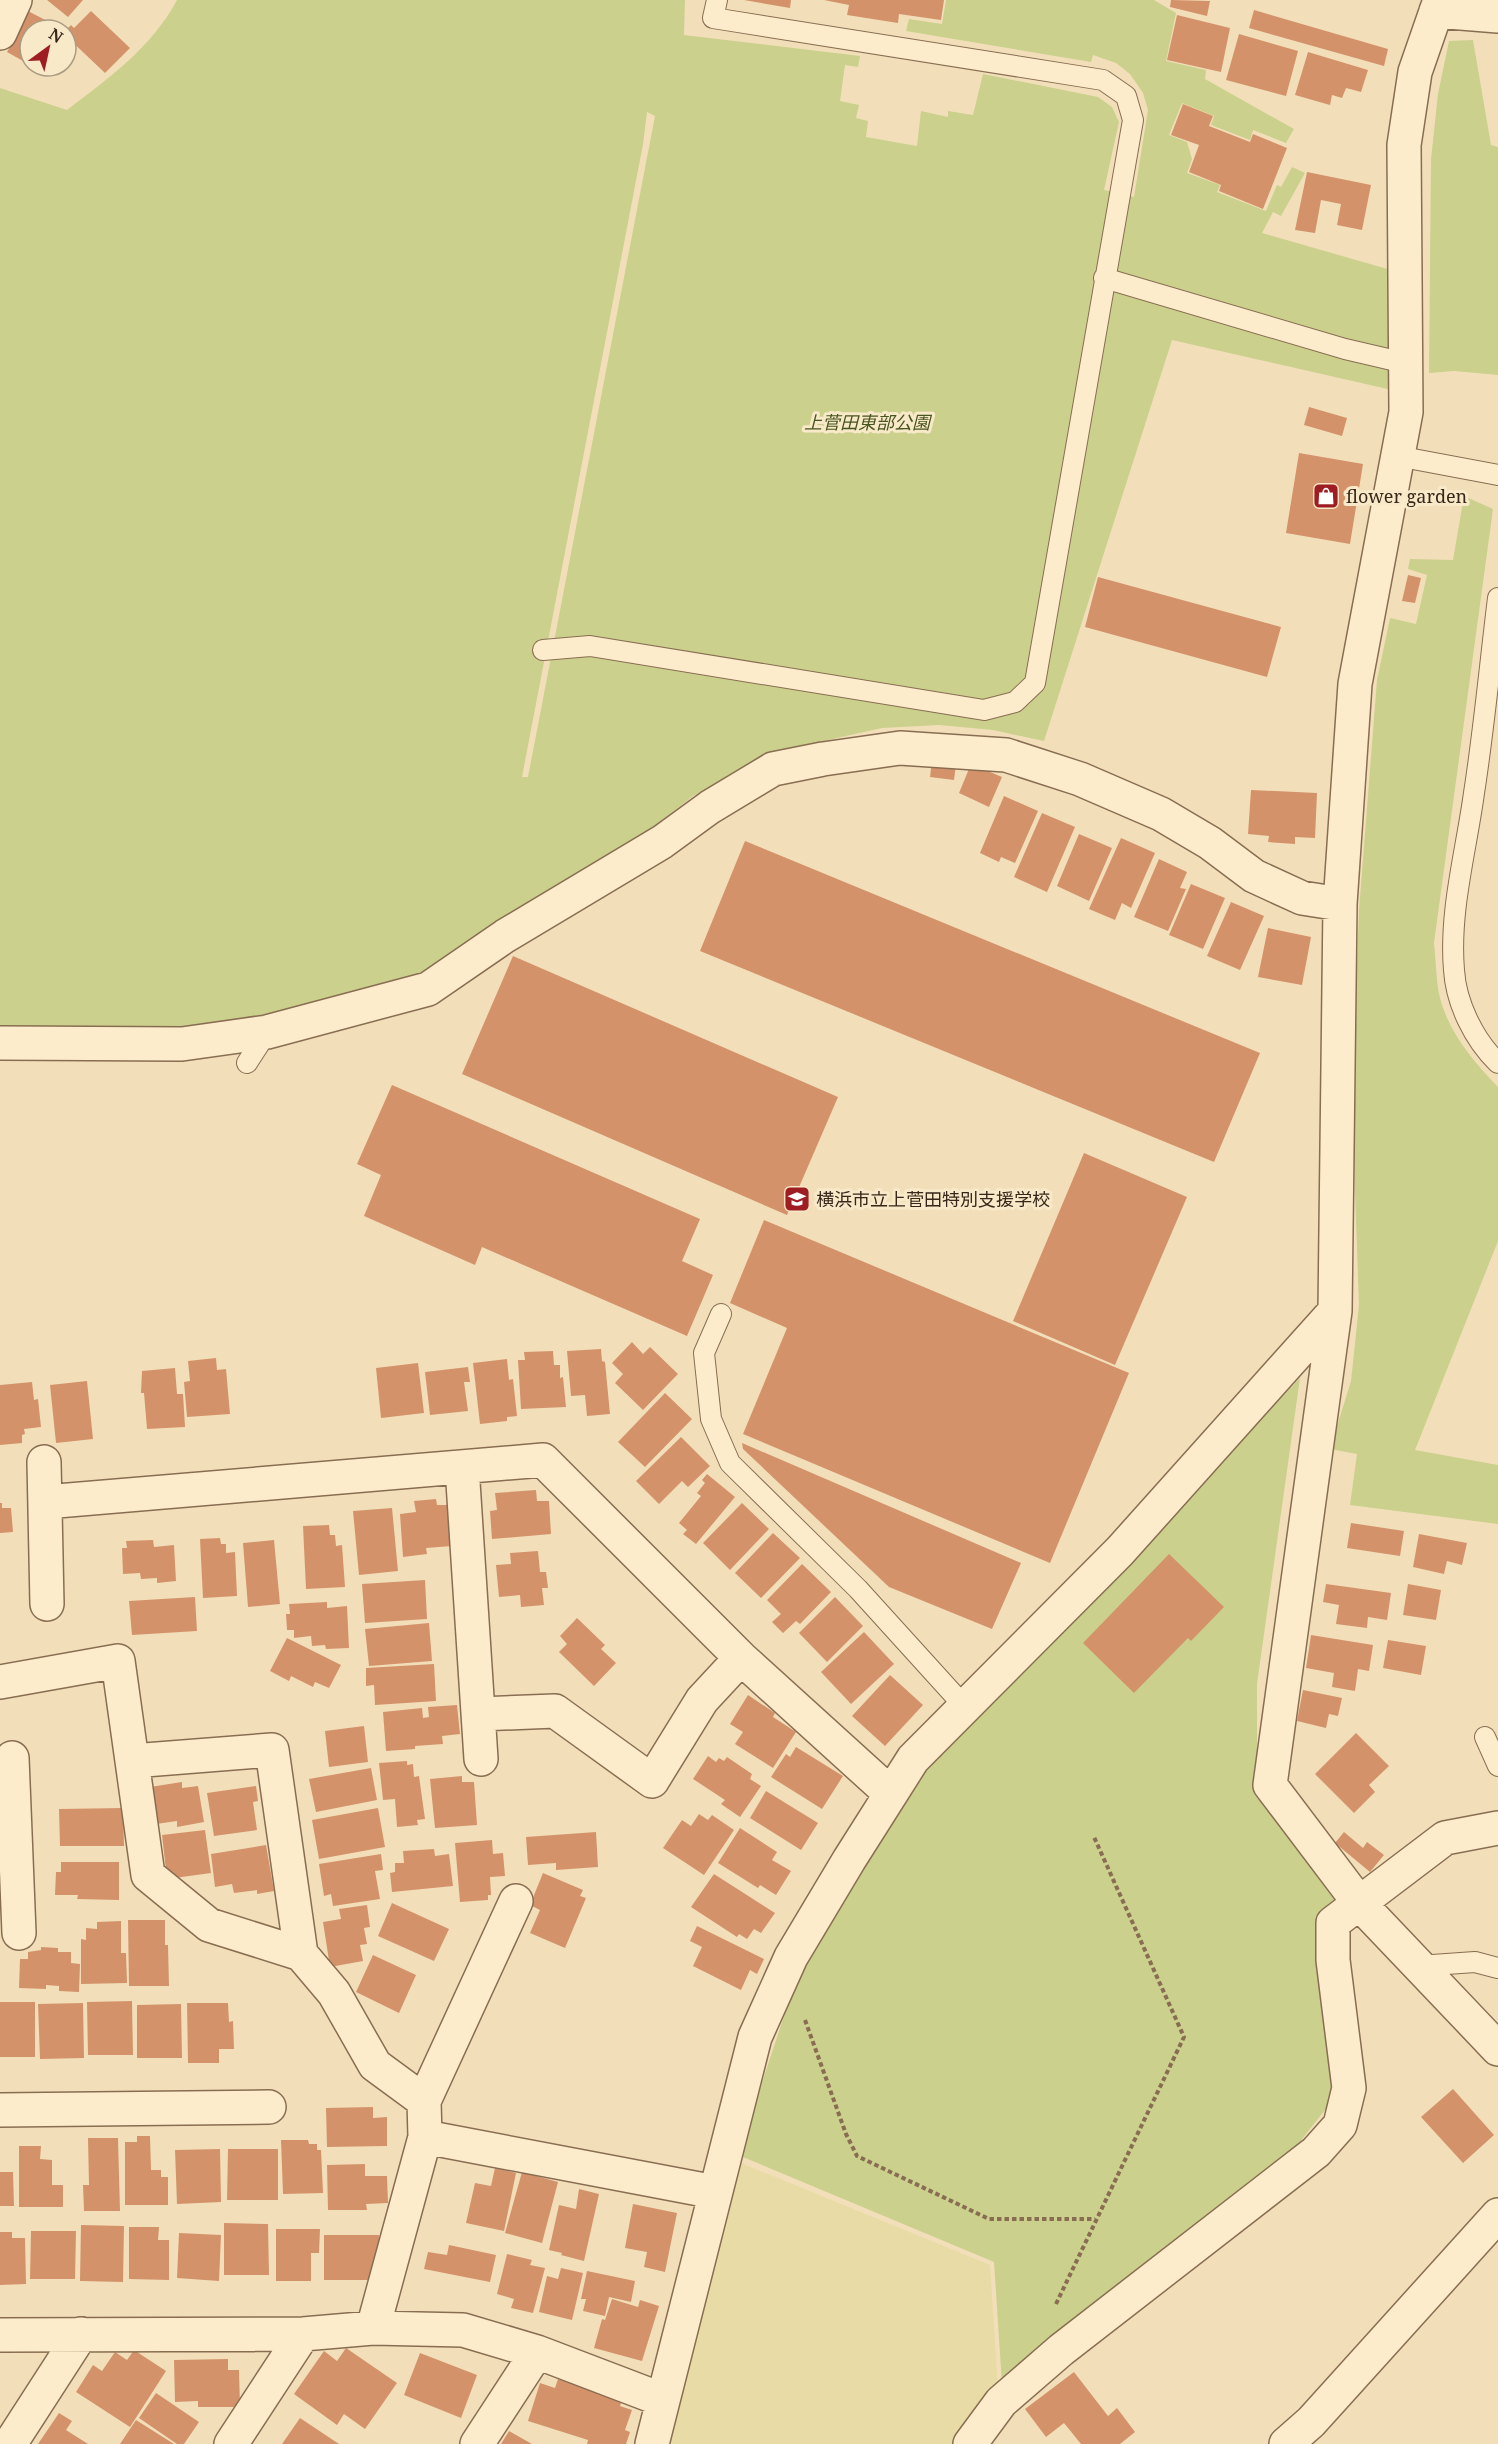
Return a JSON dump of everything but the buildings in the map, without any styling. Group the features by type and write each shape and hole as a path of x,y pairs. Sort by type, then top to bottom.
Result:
{"street":[{"path":"0,33 15,0"},
{"path":"1498,16 1438,6 1415,72 1404,145 1406,412 1355,684 1340,904 1335,1311 1270,1785 1360,1904 1498,2049"},
{"path":"0,1043 182,1044 267,1032 428,989 505,936 662,842 710,807 773,769 900,748 1006,755 1080,779 1161,814 1210,843 1254,876 1302,898 1340,904"},
{"path":"652,2444 755,2037 791,1957 914,1759 1120,1551 1335,1311"},
{"path":"45,1502 543,1460 741,1658 891,1794"},
{"path":"44,1462 47,1604"},
{"path":"462,1467 480,1714 481,1760"},
{"path":"480,1714 555,1711 652,1781 702,1700 741,1658"},
{"path":"0,1682 118,1661 148,1875 209,1925 301,1954"},
{"path":"132,1761 272,1750 301,1954 334,1993 375,2065 424,2101"},
{"path":"12,1758 9,1891 19,1933"},
{"path":"970,2444 1001,2402 1061,2350 1317,2152 1340,2125 1349,2088 1333,1960 1333,1923 1445,1838 1498,1828"},
{"path":"373,2328 425,2137 424,2101 516,1901"},
{"path":"0,2110 269,2107"},
{"path":"425,2137 715,2192"},
{"path":"1286,2444 1311,2422 1498,2215"},
{"path":"0,2336 303,2334 373,2328 463,2330 537,2352 663,2400"},
{"path":"10,2444 81,2334"},
{"path":"231,2444 303,2334"},
{"path":"477,2444 537,2352"}],"lane":[{"path":"543,650 590,646 984,710 1015,702 1035,683 1133,120 1126,96 1103,80 713,18 717,0"},
{"path":"1104,278 1345,349 1405,363"},
{"path":"1397,456 1498,475"},
{"path":"1498,598 1475,792 1453,921 1454,972 1464,1014 1489,1054 1498,1063"},
{"path":"248,1063 267,1032"},
{"path":"722,1314 704,1353 711,1419 730,1463 858,1589 965,1707"},
{"path":"1485,1737 1498,1766"},
{"path":"1418,1966 1475,1962 1498,1968"}],"path":[{"path":"1051,2313 1184,2037 1094,1838"},
{"path":"781,1980 807,2022 846,2134 857,2156 989,2219 1095,2219"}],"shaded area":[{"path":"741,2163 990,2265 998,2388 958,2444 669,2444"}],"green space":[{"name":"上菅田東部公園","path":"177,0 685,0 684,35 860,56 858,67 845,65 840,101 859,105 856,118 868,121 866,137 917,146 921,111 948,117 948,111 973,115 983,74 1098,97 1112,107 1119,122 1104,190 1134,197 1148,110 1143,93 1130,74 1116,63 1093,55 1091,62 906,31 909,19 942,24 946,0 1154,0 1176,13 1166,61 1206,70 1205,79 1294,129 1286,143 1253,130 1250,140 1211,125 1214,116 1182,103 1169,135 1187,142 1192,159 1187,173 1220,185 1217,192 1266,211 1277,185 1281,187 1292,167 1305,173 1281,216 1273,212 1262,233 1391,270 1392,390 1172,340 1044,741 993,730 939,725 882,728 783,750 693,796 624,850 425,983 283,1023 0,1037 0,88 67,110 128,61 167,17","holes":["647,112 655,116 528,777 522,777 643,144"]},
{"path":"1473,40 1491,145 1498,147 1498,375 1454,371 1429,373 1431,159 1438,94 1449,41"},
{"path":"1464,496 1493,509 1434,943 1440,998 1449,1023 1471,1057 1498,1087 1498,1241 1415,1450 1498,1465 1498,1524 1350,1505 1357,1454 1330,1449 1351,1381 1359,1305 1352,1105 1359,910 1377,680 1390,618 1416,624 1427,575 1408,569 1410,559 1453,560"},
{"path":"1300,1378 1257,1684 1257,1795 1346,1900 1336,2096 1295,2148 1002,2384 994,2262 738,2155 796,1980 924,1770 1072,1620"}],"place":[{"name":"flower garden","path":"1326,496"},
{"name":"横浜市立上菅田特別支援学校","path":"797,1199"}]}
